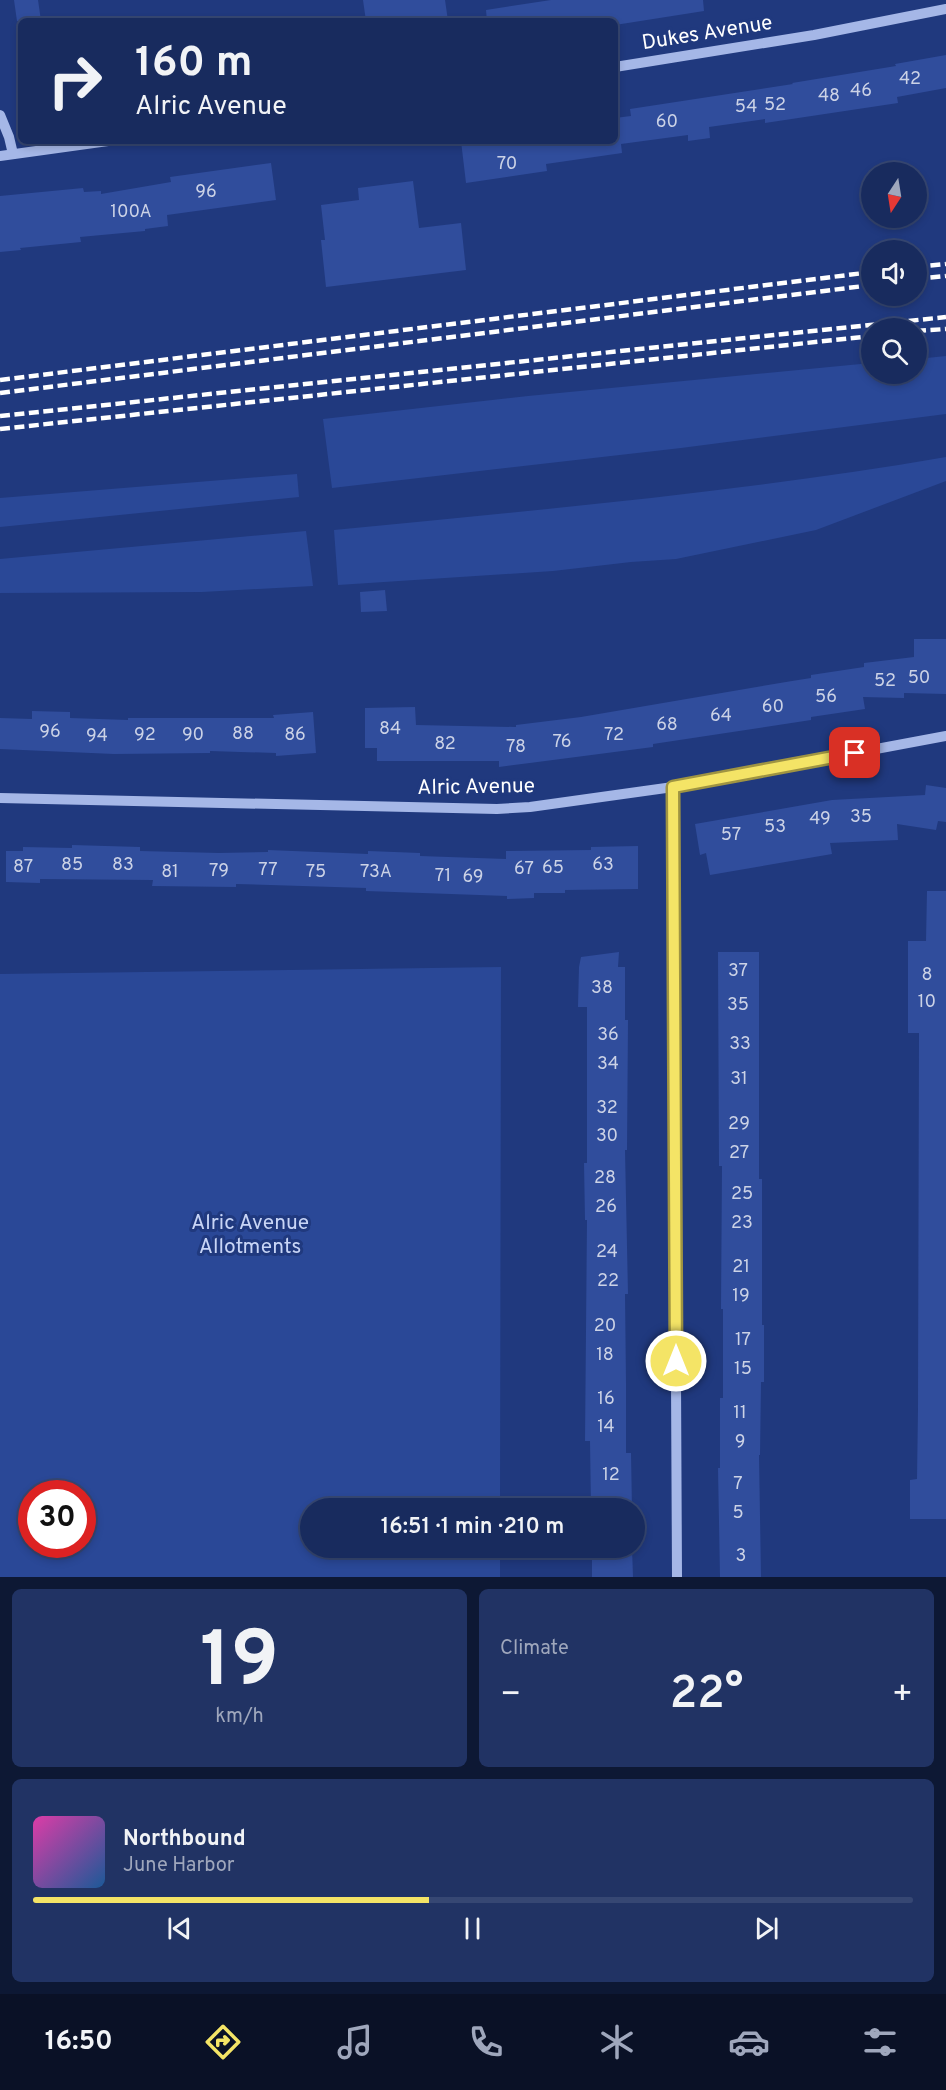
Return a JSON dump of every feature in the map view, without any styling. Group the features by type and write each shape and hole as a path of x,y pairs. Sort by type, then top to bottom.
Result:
{"street":[{"name":"Dukes Avenue","path":"618,67 814,35 946,9"},
{"path":"0,115 13,154"},
{"path":"0,156 86,144"},
{"name":"Alric Avenue","path":"0,798 497,809 530,807 673,787 946,736"},
{"path":"673,787 677,1577"}],"green space":[{"path":"946,356 946,414 681,448 332,488 323,419 528,396 861,364 861,384 927,384 927,358"},
{"path":"946,457 946,481 816,530 676,559 553,571 338,585 334,530 717,490"},
{"path":"297,474 299,497 0,527 0,498"},
{"path":"306,531 313,586 202,592 0,593 0,559"},
{"name":"Alric Avenue Allotments","path":"501,967 500,1498 300,1498 300,1558 500,1558 500,1577 0,1577 0,974"}],"building":[{"path":"14,0 38,0 41,18 18,18 17,21"},
{"path":"363,0 445,0 448,18 366,18"},
{"path":"551,0 703,0 704,11 618,25 618,18 487,18 486,10"},
{"path":"946,55 946,88 897,97 898,103 765,123 765,119 709,127 710,138 688,141 688,135 621,144 622,153 546,164 547,171 466,183 461,144 618,144 618,118 631,116 630,109 793,84 896,66 895,64"},
{"path":"271,163 276,200 167,215 168,226 145,229 145,231 80,237 81,242 0,252 0,196 83,188 84,192 101,191 101,194 171,182 170,177"},
{"path":"413,181 419,228 461,223 466,270 326,287 321,240 325,240 321,205 359,200 358,188"},
{"path":"385,590 387,611 361,612 360,592"},
{"path":"914,639 946,639 946,694 904,693 904,698 863,697 865,709 811,717 811,720 653,744 653,747 499,767 499,761 377,761 377,748 365,748 365,708 415,707 416,725 516,727 516,725 581,717 811,678 811,675 864,667 864,663 914,657"},
{"path":"32,711 70,712 70,718 128,720 128,718 274,718 273,715 313,712 316,753 276,756 276,753 210,751 210,753 114,754 0,749 0,718 32,719"},
{"path":"926,785 946,788 946,822 938,821 936,830 897,824 898,840 830,843 832,854 710,875 706,853 700,855 695,824 832,800 925,795"},
{"path":"72,845 140,847 140,851 219,853 268,852 268,850 368,854 368,851 420,853 420,856 506,859 506,851 591,850 591,847 638,846 638,889 565,890 565,893 534,893 534,898 507,899 507,896 366,891 366,888 236,884 236,887 152,886 153,880 40,879 40,883 6,882 6,851 23,851 23,847 72,848"},
{"path":"927,891 946,891 946,1519 910,1519 910,1480 917,1479 919,1033 908,1033 908,941 926,941"},
{"path":"619,952 618,967 625,967 625,1020 628,1020 627,1150 625,1150 628,1294 625,1294 626,1453 631,1453 632,1498 591,1498 590,1441 585,1441 587,1220 585,1220 584,1163 587,1163 587,1007 578,1007 581,957"},
{"path":"718,952 759,952 759,1179 762,1179 762,1325 764,1325 764,1382 761,1382 759,1455 761,1577 720,1577 718,1468 720,1468 720,1398 723,1398 723,1309 721,1309 722,1166 719,1166"},
{"path":"592,1558 632,1558 633,1577 592,1577"}],"railway":[{"path":"927,266 946,264"},
{"path":"0,380 861,273"},
{"path":"927,278 946,276"},
{"path":"0,393 861,286"},
{"path":"0,416 946,317"},
{"path":"927,330 946,329"},
{"path":"0,429 861,337"}],"route":[{"path":"676,1361 673,787 855,753"}]}
